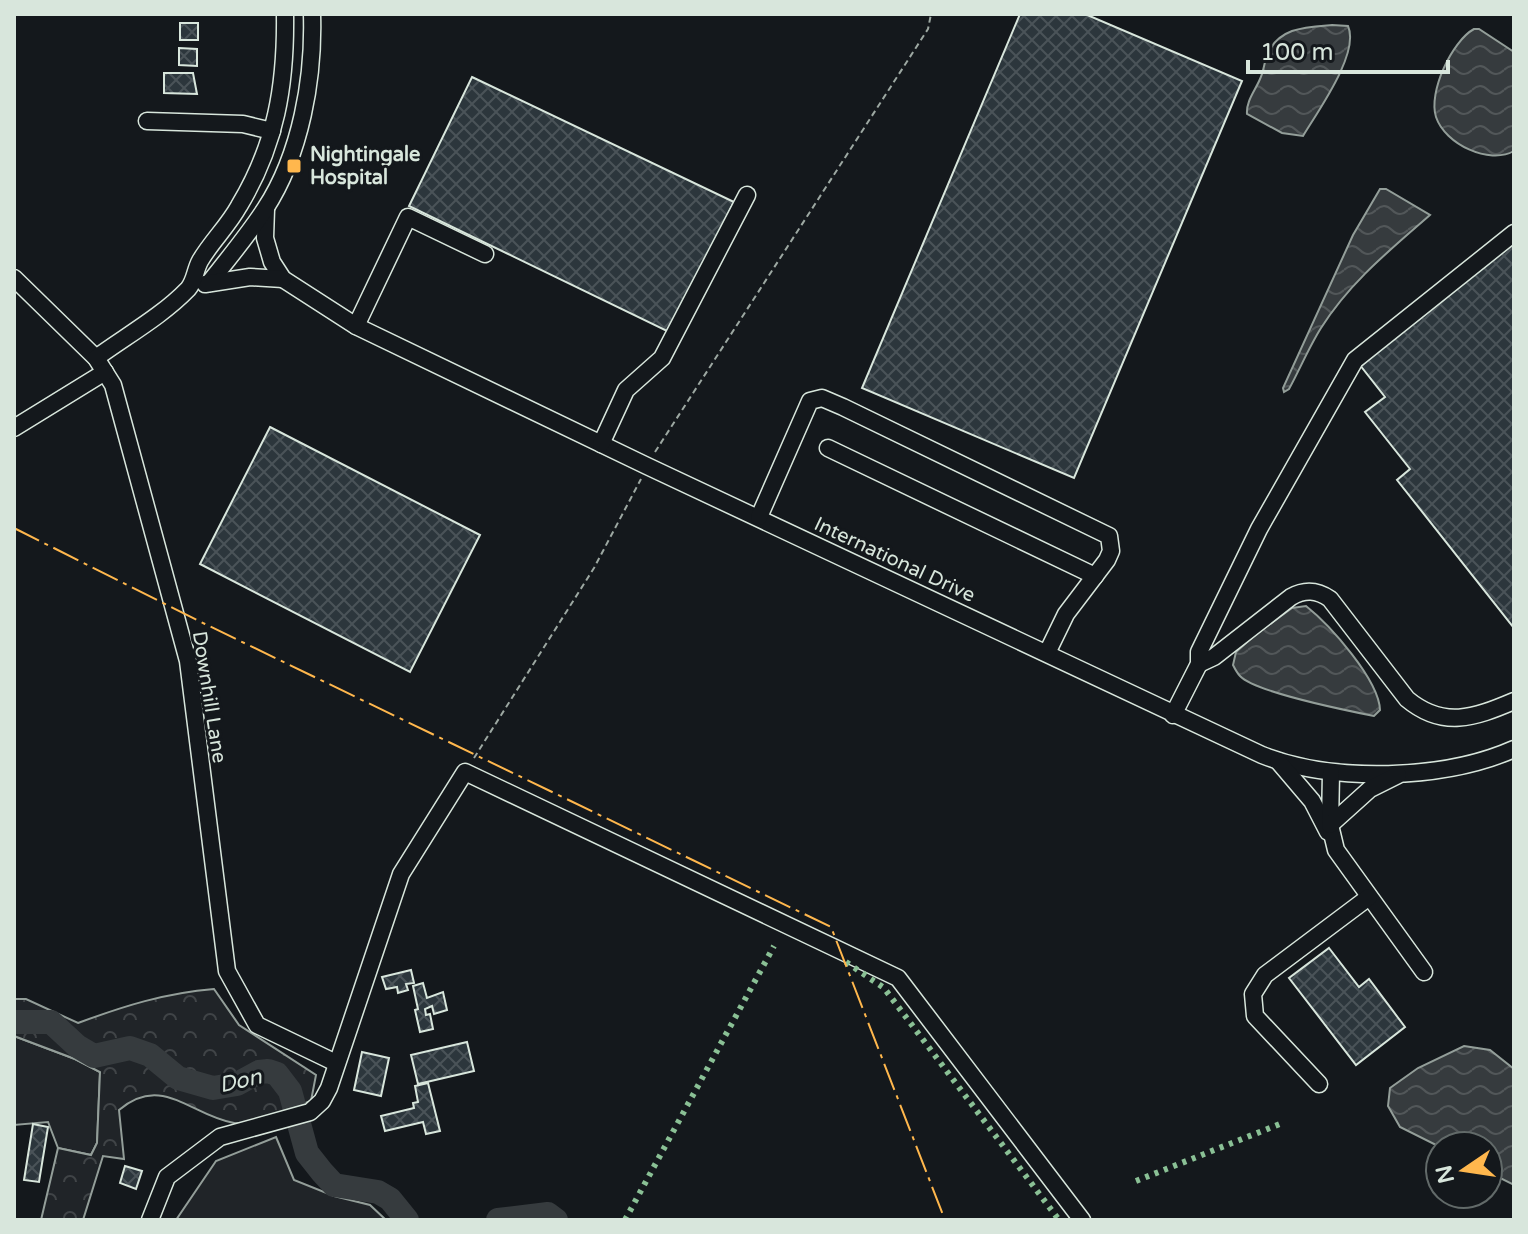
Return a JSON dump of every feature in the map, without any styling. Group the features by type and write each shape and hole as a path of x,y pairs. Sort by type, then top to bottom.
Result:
{"street":[{"path":"14,428 100,365 191,285 200,262 253,181 272,131 284,78 285,14"},
{"name":"International Drive","path":"209,283 266,209 286,164 302,117 311,60 312,14"},
{"path":"147,121 243,124 272,131"},
{"path":"601,444 626,390 662,358 747,195"},
{"name":"International Drive","path":"266,209 265,238 269,270"},
{"path":"356,326 408,217 485,254"},
{"path":"1173,715 1199,664 1199,652 1245,556 1355,360 1514,233"},
{"name":"International Drive","path":"219,236 356,326 1173,715 1278,761 1331,773 1403,773 1458,765 1514,749"},
{"path":"191,285 269,270"},
{"name":"Downhill Lane","path":"14,278 100,365 113,385 188,661 227,971 257,1025 336,1063"},
{"path":"759,517 810,401 822,398 1109,536 1111,551 1066,614 1047,653"},
{"path":"828,448 1095,576"},
{"path":"1199,664 1214,657 1291,597 1299,592 1312,591 1330,599 1407,699 1420,709 1446,719 1466,717 1514,701"},
{"path":"1278,761 1312,801 1331,831"},
{"path":"150,1220 167,1177 220,1137 310,1112 322,1101 401,874 465,772 898,978 1082,1220"},
{"path":"1331,773 1331,831 1336,850 1424,972"},
{"path":"1331,831 1370,789 1403,773"},
{"path":"1319,1084 1255,1016 1253,994 1265,975 1369,897"}],"path":[{"path":"654,453 928,29 931,14"},
{"path":"465,772 594,568 640,480"}],"green space":[{"path":"214,989 239,1025 316,1075 311,1101 261,1119 234,1123 163,1096 149,1095 135,1100 119,1110 124,1159 103,1156 83,1220 41,1220 58,1148 91,1155 97,1143 100,1072 14,1036 14,999 26,999 78,1023 145,1001"},
{"path":"14,1036 100,1072 97,1143 91,1155 58,1148 48,1122 14,1125"},
{"path":"276,1137 294,1180 334,1196 370,1205 386,1220 176,1220 216,1161"}],"water":[{"path":"1348,26 1348,51 1336,82 1303,136 1282,133 1247,114 1249,100 1272,46 1294,30"},
{"path":"1474,29 1479,29 1514,52 1514,151 1504,155 1481,154 1458,143 1448,136 1436,117 1435,94 1444,68 1458,44"},
{"path":"1380,189 1386,189 1430,215 1371,267 1332,311 1289,389 1284,392 1283,388 1353,235"},
{"path":"1306,606 1340,639 1362,669 1378,698 1380,710 1374,716 1264,688 1249,682 1236,671 1233,665 1236,652 1292,608"},
{"path":"1464,1046 1490,1050 1514,1069 1514,1185 1504,1180 1504,1130 1424,1130 1424,1139 1400,1127 1388,1106 1390,1088 1418,1068"}],"building":[{"path":"1020,14 1085,14 1242,81 1074,478 862,388"},
{"path":"180,23 198,23 198,40 180,40"},
{"path":"179,48 197,49 197,66 179,65"},
{"path":"164,73 193,73 197,94 164,93"},
{"path":"472,77 734,202 669,332 409,206"},
{"path":"1514,235 1514,628 1397,480 1410,469 1365,412 1385,397 1356,360"},
{"path":"270,427 480,535 410,672 200,564"},
{"path":"1329,948 1359,987 1369,979 1405,1027 1356,1065 1289,978"},
{"path":"411,970 414,983 406,984 408,990 398,993 397,987 386,989 382,977"},
{"path":"423,983 427,998 443,992 447,1010 434,1014 432,1006 425,1009 426,1015 430,1014 433,1029 420,1032 413,986"},
{"path":"467,1042 474,1071 418,1084 411,1055"},
{"path":"362,1052 389,1058 381,1096 354,1090"},
{"path":"428,1083 440,1131 426,1134 423,1122 385,1131 381,1116 414,1108 413,1103 418,1102 415,1086"},
{"path":"33,1124 48,1127 39,1182 24,1180"},
{"path":"125,1166 142,1171 136,1189 120,1183"}],"waterway":[{"name":"Don","path":"14,1022 51,1022 77,1046 94,1056 130,1048 150,1055 178,1078 213,1088 237,1084 259,1072 277,1074 290,1091 307,1153 322,1172 334,1185 378,1192 390,1199 407,1220"},
{"name":"Don","path":"498,1220 548,1214 556,1220"}],"hedge":[{"path":"625,1220 774,946"},
{"path":"846,962 884,988 1059,1220"},
{"path":"1136,1181 1280,1124"}],"power":[{"path":"14,528 205,624 831,927 945,1220"}],"place":[{"name":"Nightingale Hospital","path":"294,166"}]}
